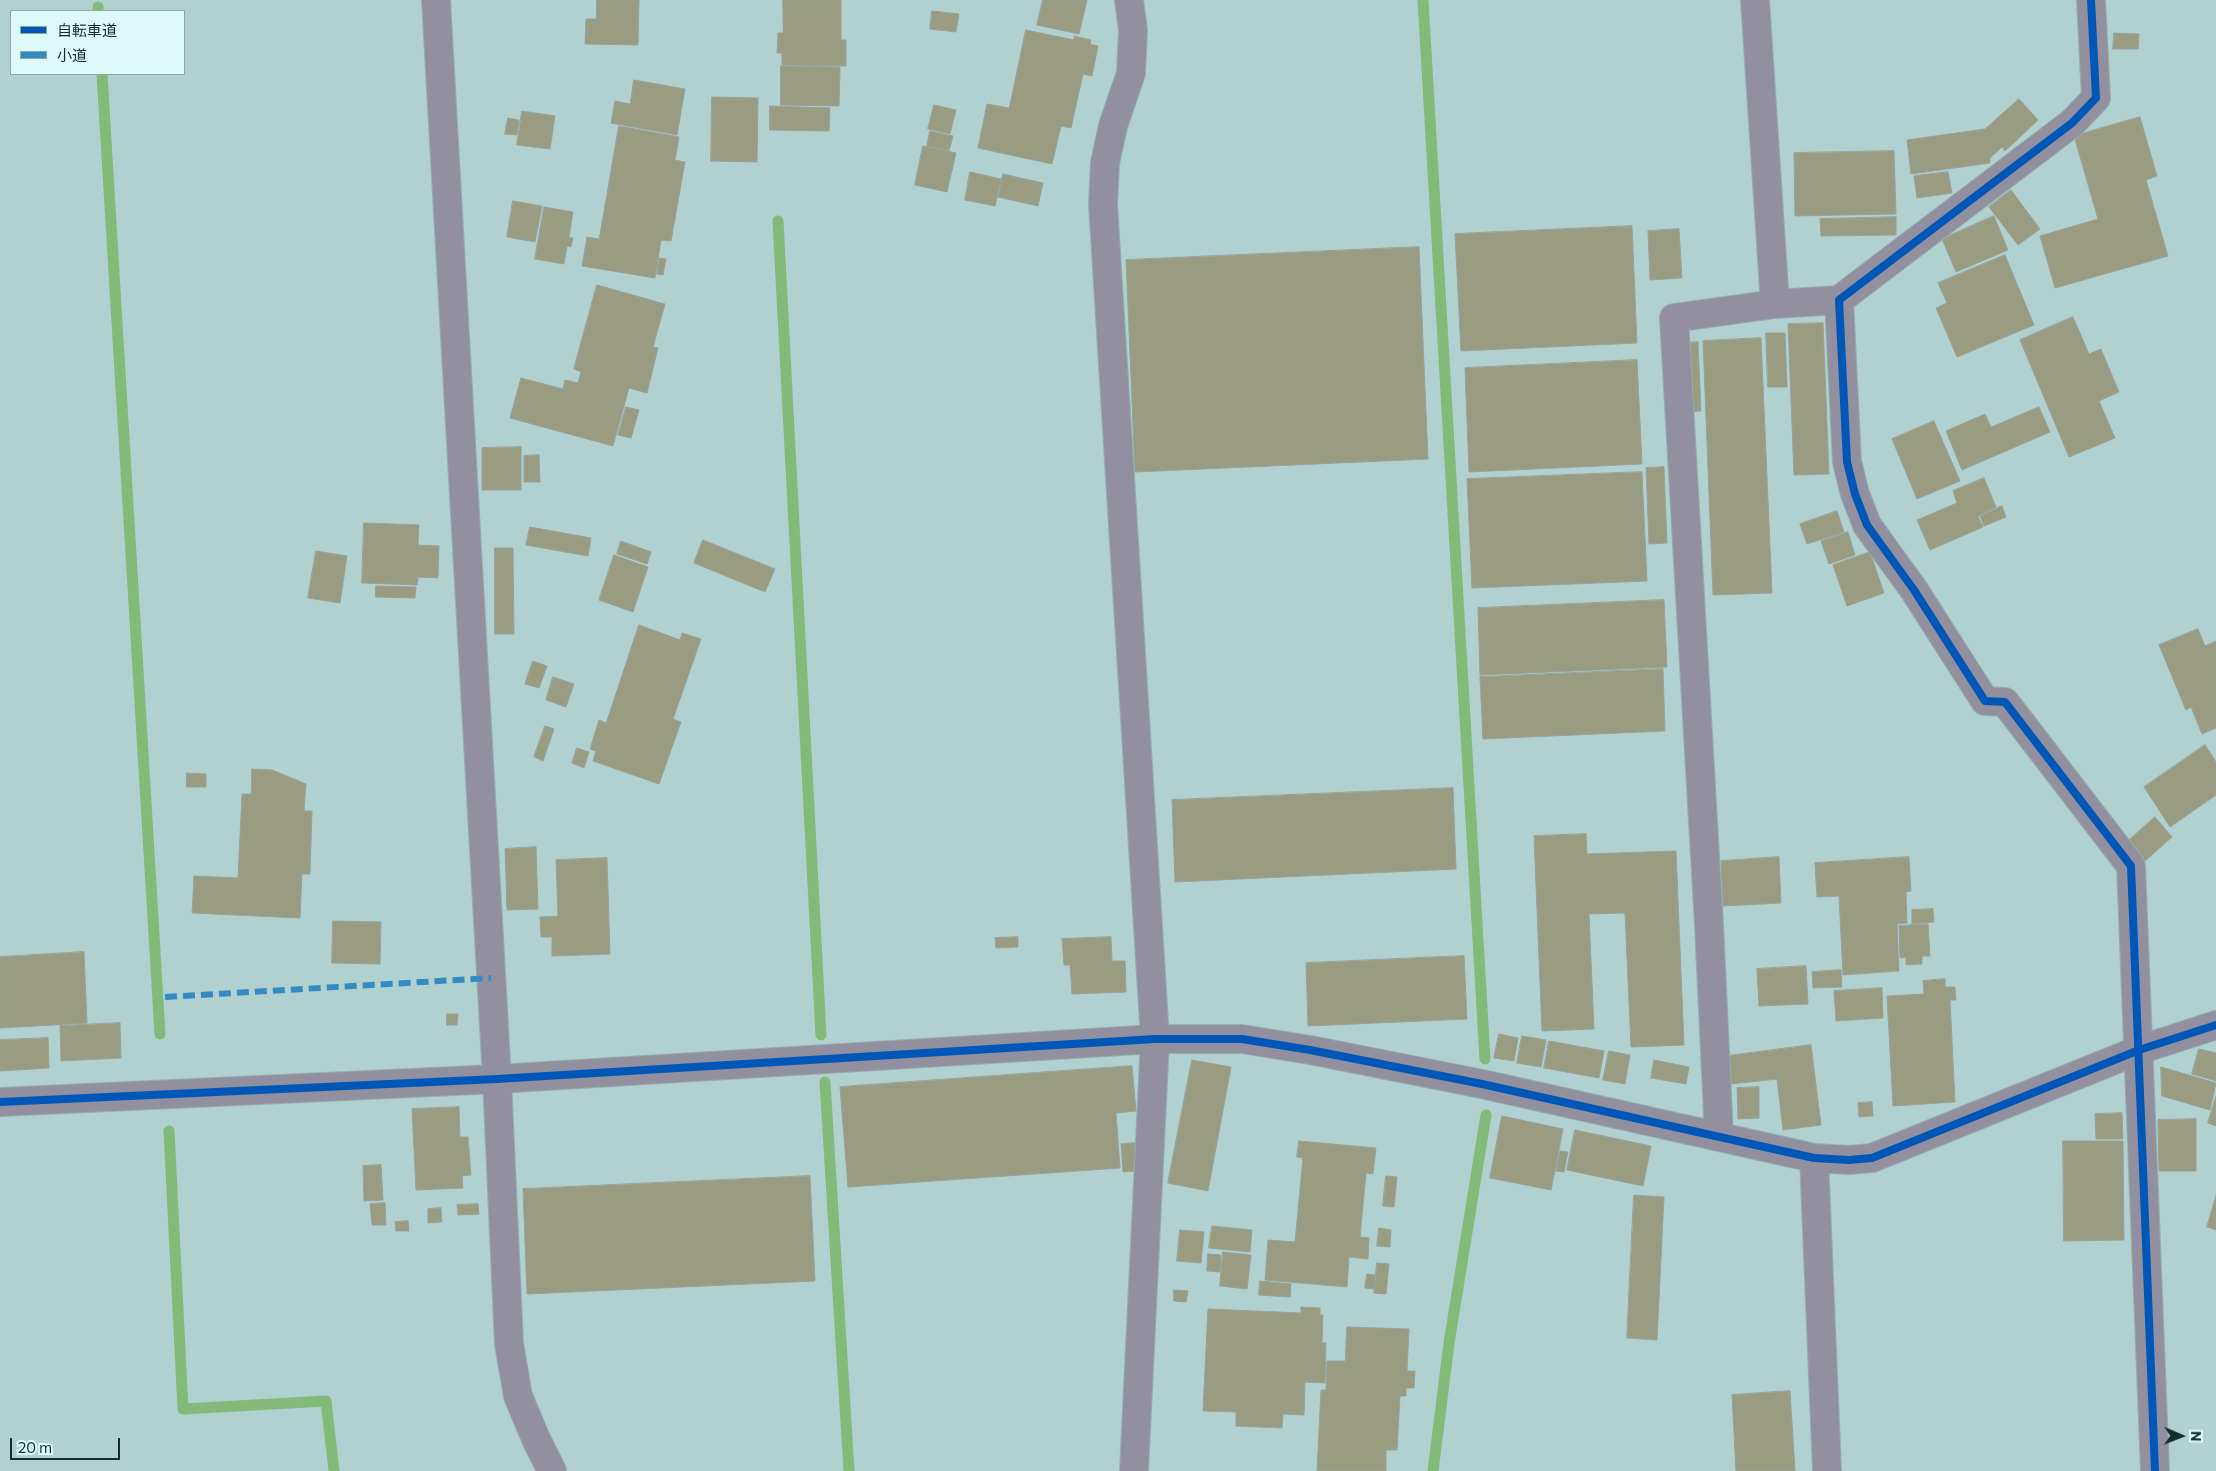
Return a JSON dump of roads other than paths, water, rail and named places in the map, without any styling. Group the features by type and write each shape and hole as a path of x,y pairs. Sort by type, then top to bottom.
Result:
{"street":[{"path":"436,0 497,1079 509,1344 518,1396 552,1471"},
{"path":"1129,0 1133,30 1131,73 1113,126 1105,163 1103,204 1155,1039 1134,1471"},
{"path":"1755,0 1775,304"},
{"path":"1719,1136 1674,318 1775,304 1839,300 2072,123 2096,98 2091,0"},
{"path":"1839,300 1847,462 1867,525 1914,590 1984,701 2005,702 2131,866 2155,1471"},
{"path":"0,1102 497,1079 1155,1039 1242,1039 1310,1050 1719,1136 1814,1158 1849,1160 1872,1158 2139,1050 2216,1025"},
{"path":"1814,1158 1827,1471"}],"waterway":[{"path":"1423,0 1485,1059"},
{"path":"102,75 160,1034"},
{"path":"778,221 821,1035"},
{"path":"825,1082 849,1471"},
{"path":"1433,1471 1449,1343 1486,1115"},
{"path":"169,1131 183,1409 326,1401 334,1471"}]}
